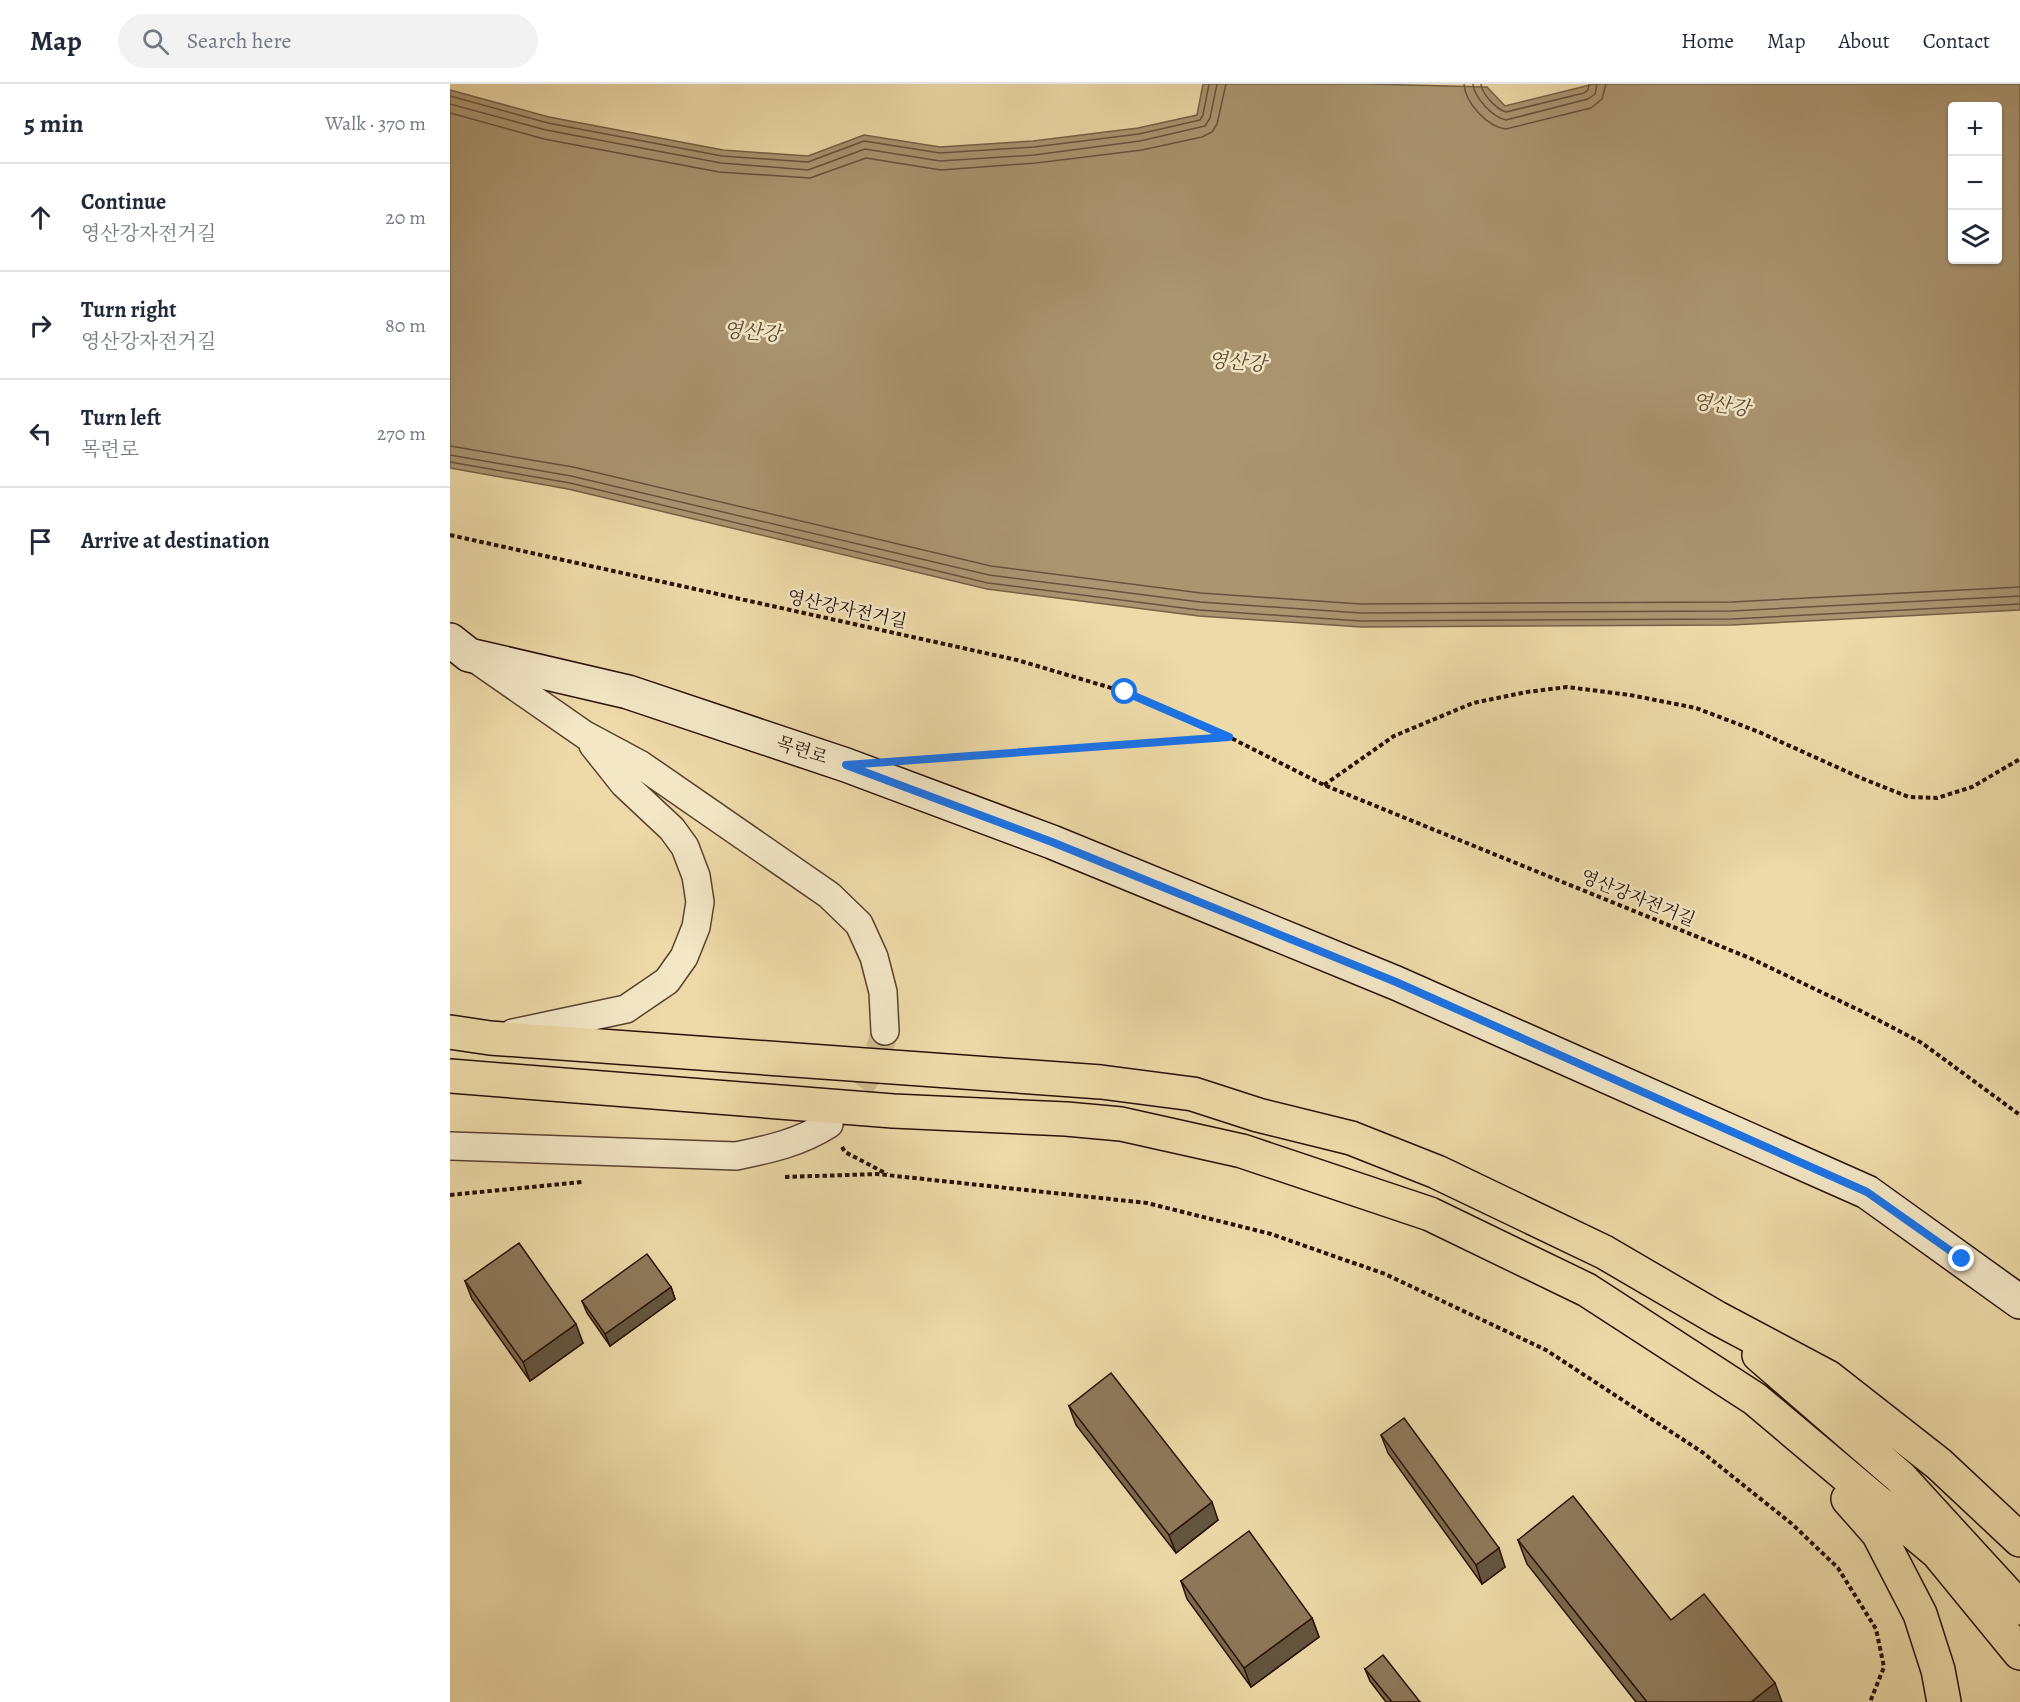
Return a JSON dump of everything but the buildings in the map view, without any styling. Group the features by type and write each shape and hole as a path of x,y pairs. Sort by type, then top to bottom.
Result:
{"highway":[{"path":"450,1032 489,1038 1101,1082 1193,1094 1257,1115 1352,1138 1437,1172 1604,1252 1717,1318 1828,1377 1939,1464 2020,1540"},
{"path":"450,1077 893,1111 1066,1119 1121,1124 1242,1151 1430,1214 1587,1290 1755,1399 1938,1553 2020,1653"},
{"path":"1717,1318 1900,1477 2020,1608"},
{"path":"1755,1399 1878,1533 1920,1614 1938,1670 1944,1702"}],"street":[{"path":"459,648 585,735 641,765 829,895 859,924 874,957 883,992 885,1031"},
{"name":"목련로","path":"459,648 628,692 846,765 1052,842 1396,982 1867,1192 2020,1302"},
{"path":"489,1038 626,1010 667,981 684,957 696,927 700,902 696,876 685,847 672,829 624,784 585,735"},
{"path":"450,1146 736,1156 778,1147 809,1136 829,1124"}],"path":[{"name":"영산강자전거길","path":"450,535 1017,660 1125,692 1229,737 1324,785 1752,959 1922,1043 2020,1115"},
{"path":"1324,785 1394,736 1473,703 1567,687 1630,695 1696,708 1759,732 1909,797 1936,798 1972,787 2020,759"},
{"path":"918,760 1229,737"},
{"path":"829,1124 845,1152 890,1176"},
{"path":"783,1177 890,1176 1147,1203 1271,1234 1384,1274 1546,1350 1702,1452 1792,1524 1838,1568 1876,1629 1884,1667 1870,1702"},
{"path":"450,1194 584,1182"}],"water":[{"name":"영산강","path":"1203,84 1487,87 1505,106 1594,84 2020,84 2020,610 1732,625 1361,627 1199,616 987,589 568,489 450,468 450,90 549,117 723,150 808,156 864,135 940,147 1033,141 1138,128 1197,115"}],"tunnel":[{"path":"834,1118 866,1079 885,1031"}],"route":[{"path":"1125,692 1229,737 846,765 1052,842 1396,982 1867,1192 1962,1259"}]}
